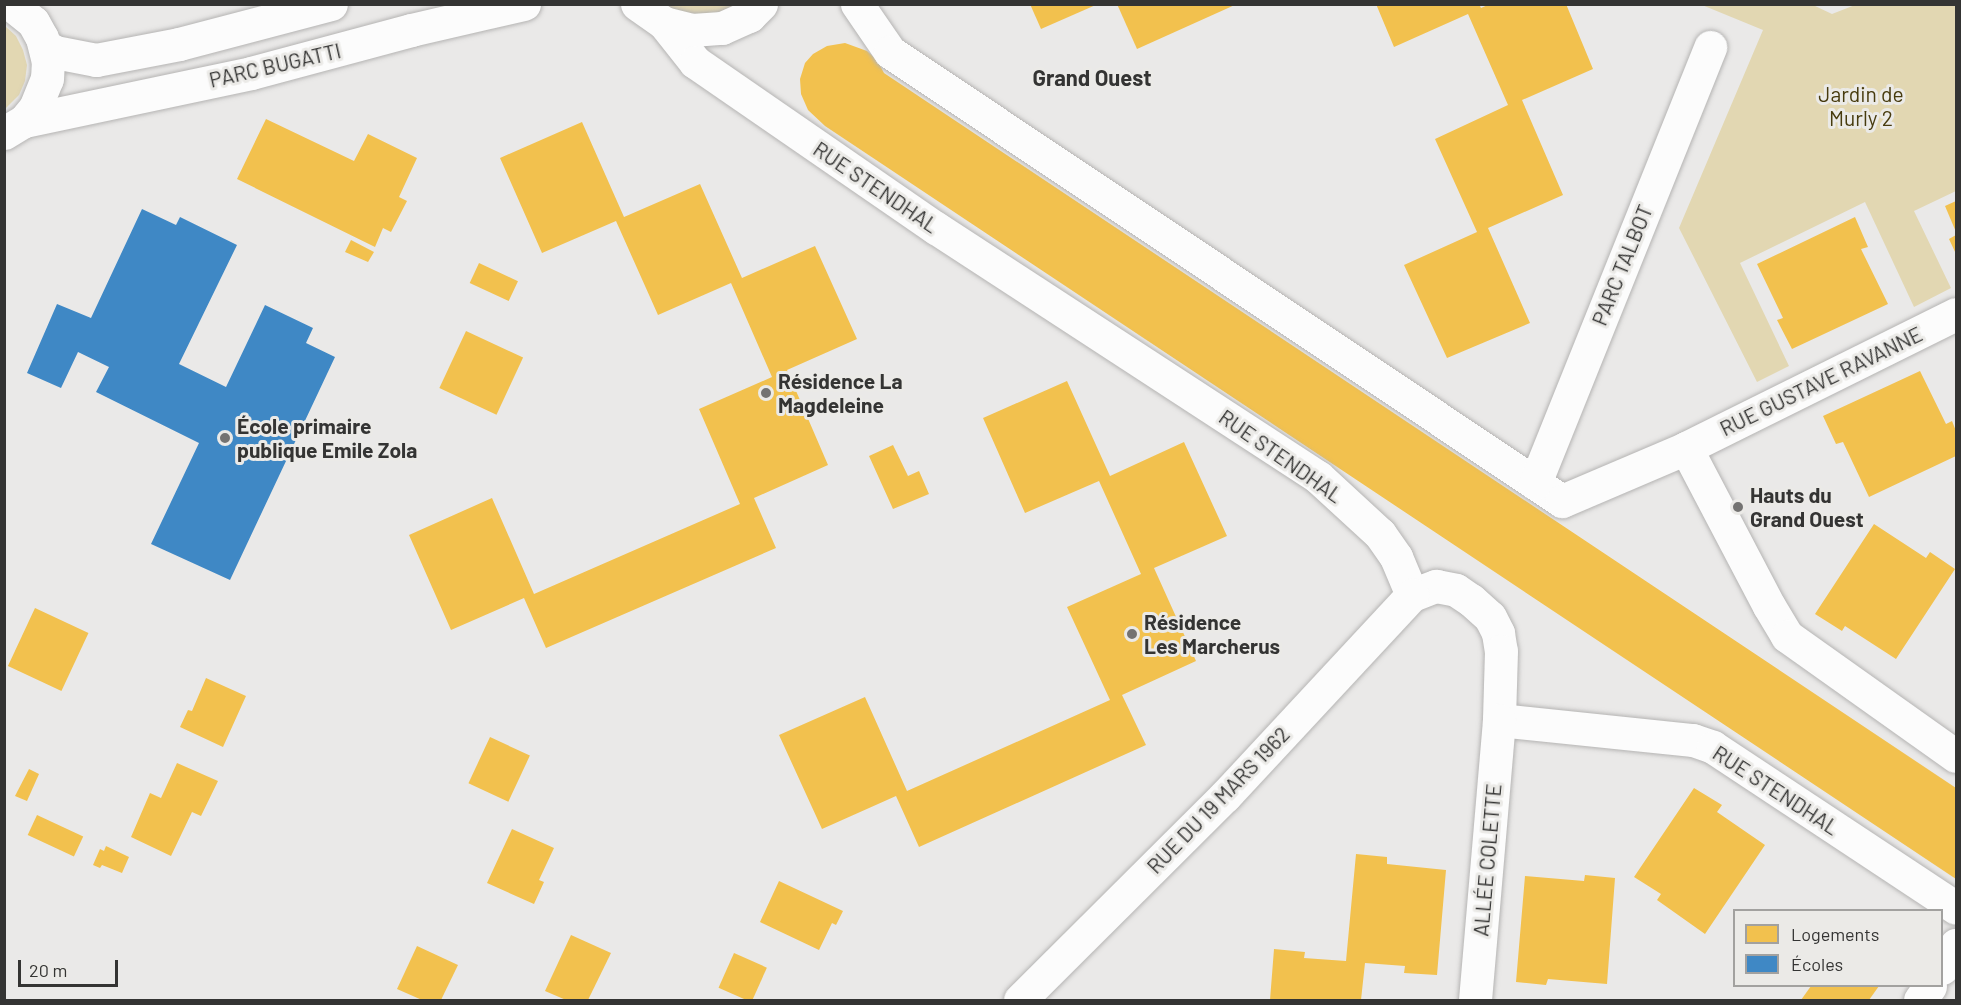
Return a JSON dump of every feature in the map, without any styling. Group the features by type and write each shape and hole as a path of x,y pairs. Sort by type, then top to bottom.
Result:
{"street":[{"path":"11,4 33,22 44,42"},
{"path":"14,127 43,94 48,62 41,4"},
{"name":"PARC BUGATTI","path":"44,42 56,52 96,60 179,44 331,4"},
{"name":"PARC BUGATTI","path":"14,127 240,75 420,27 524,4"},
{"path":"637,4 664,23 692,30 722,27 749,16 761,4"},
{"path":"857,4 890,52 1562,501 1686,448 1787,636 1956,756"},
{"name":"RUE STENDHAL","path":"664,23 695,62 936,228 1318,477 1380,534 1396,557 1412,595"},
{"name":"PARC TALBOT","path":"1535,483 1710,47"},
{"name":"RUE GUSTAVE RAVANNE","path":"1686,448 1956,314"},
{"path":"1412,595 1436,586 1456,590 1490,617 1498,633 1501,651 1499,720"},
{"name":"RUE DU 19 MARS 1962","path":"1020,1000 1225,796 1412,595"},
{"name":"RUE STENDHAL","path":"1499,720 1693,740 1713,747 1956,908"},
{"name":"ALLÉE COLETTE","path":"1475,1000 1499,720"},
{"path":"1943,965 1956,945"},
{"path":"1920,1000 1929,987"}],"green space":[{"path":"663,5 743,5 702,17 676,12"},
{"name":"Jardin de Murly 2","path":"1702,5 1813,5 1832,14 1855,5 1956,5 1956,191 1914,211 1951,288 1914,307 1865,202 1740,263 1789,366 1757,382 1679,228 1763,30"},
{"path":"5,26 16,36 27,65 25,81 19,95 5,109"}],"building: Logements":[{"path":"1030,4 1098,4 1041,29"},
{"path":"1117,4 1237,4 1137,49"},
{"path":"1376,4 1479,4 1481,8 1490,4 1566,4 1593,69 1522,100 1563,195 1488,228 1530,323 1447,358 1404,265 1477,232 1435,139 1508,105 1468,14 1394,47"},
{"path":"845,43 867,51 877,60 884,73 1956,788 1956,879 825,126 808,110 801,94 800,79 805,63 813,54 827,46"},
{"path":"266,119 354,161 368,134 417,158 399,197 407,201 391,232 383,228 375,247 237,179"},
{"name":"Résidence La Magdeleine","path":"582,122 624,217 700,184 742,278 815,246 857,339 787,370 828,465 754,498 776,548 546,648 524,598 451,630 409,535 492,498 534,594 740,504 699,409 772,377 731,283 658,315 616,221 542,253 500,158"},
{"path":"1956,201 1956,232 1945,206"},
{"path":"1855,217 1868,247 1861,249 1888,304 1792,349 1777,320 1783,318 1757,264"},
{"path":"1956,235 1956,254 1949,239"},
{"path":"351,240 374,252 368,262 345,252"},
{"path":"479,263 518,281 509,301 470,283"},
{"path":"466,331 523,358 496,415 439,388"},
{"path":"1920,371 1946,424 1952,421 1956,431 1956,456 1869,497 1843,442 1836,444 1823,416"},
{"name":"Résidence Les Marcherus","path":"1067,381 1110,476 1184,442 1227,536 1154,568 1196,661 1122,695 1146,745 919,847 896,796 822,829 779,735 865,697 907,791 1110,700 1067,607 1141,574 1099,481 1025,513 983,418"},
{"path":"893,445 908,476 919,471 929,494 893,509 869,456"},
{"path":"1874,524 1926,558 1930,552 1955,569 1896,659 1845,626 1842,631 1815,614"},
{"path":"35,608 88,633 61,691 8,666"},
{"path":"206,678 246,696 223,747 180,727 188,710 192,711"},
{"path":"490,737 530,756 508,802 468,783"},
{"path":"177,763 218,781 201,816 192,812 171,856 131,837 150,793 161,798"},
{"path":"29,769 39,774 27,801 15,796"},
{"path":"1694,788 1722,805 1717,812 1765,845 1705,934 1657,900 1661,894 1634,877"},
{"path":"37,815 83,837 74,856 28,835"},
{"path":"512,829 554,848 539,880 544,882 534,904 487,883"},
{"path":"106,846 129,857 122,873 102,865 100,868 93,865 100,849 104,851"},
{"path":"1356,854 1387,857 1387,864 1446,870 1437,975 1404,973 1405,966 1365,963 1361,1000 1270,1000 1274,949 1305,952 1304,958 1346,961"},
{"path":"1585,875 1615,878 1607,984 1548,979 1546,985 1516,982 1525,876 1584,881"},
{"path":"779,881 843,911 836,925 832,923 819,950 760,922"},
{"path":"571,935 611,953 588,1000 566,1000 545,991"},
{"path":"417,946 458,965 441,1000 422,1000 397,989"},
{"path":"734,953 767,968 752,1000 746,1000 719,988"},
{"path":"1810,987 1878,987 1869,1000 1801,1000"}],"building: Écoles":[{"path":"142,209 176,225 180,217 237,245 179,364 226,387 265,305 313,328 306,343 335,357 230,580 151,544 199,443 96,392 109,367 78,352 61,388 27,373 57,304 91,318"}],"place":[{"name":"Résidence La Magdeleine","path":"766,393"},
{"name":"École primaire publique Emile Zola","path":"225,438"},
{"name":"Hauts du Grand Ouest","path":"1738,507"},
{"name":"Résidence Les Marcherus","path":"1132,634"}],"district":[{"name":"Grand Ouest","path":"1092,78"}]}
